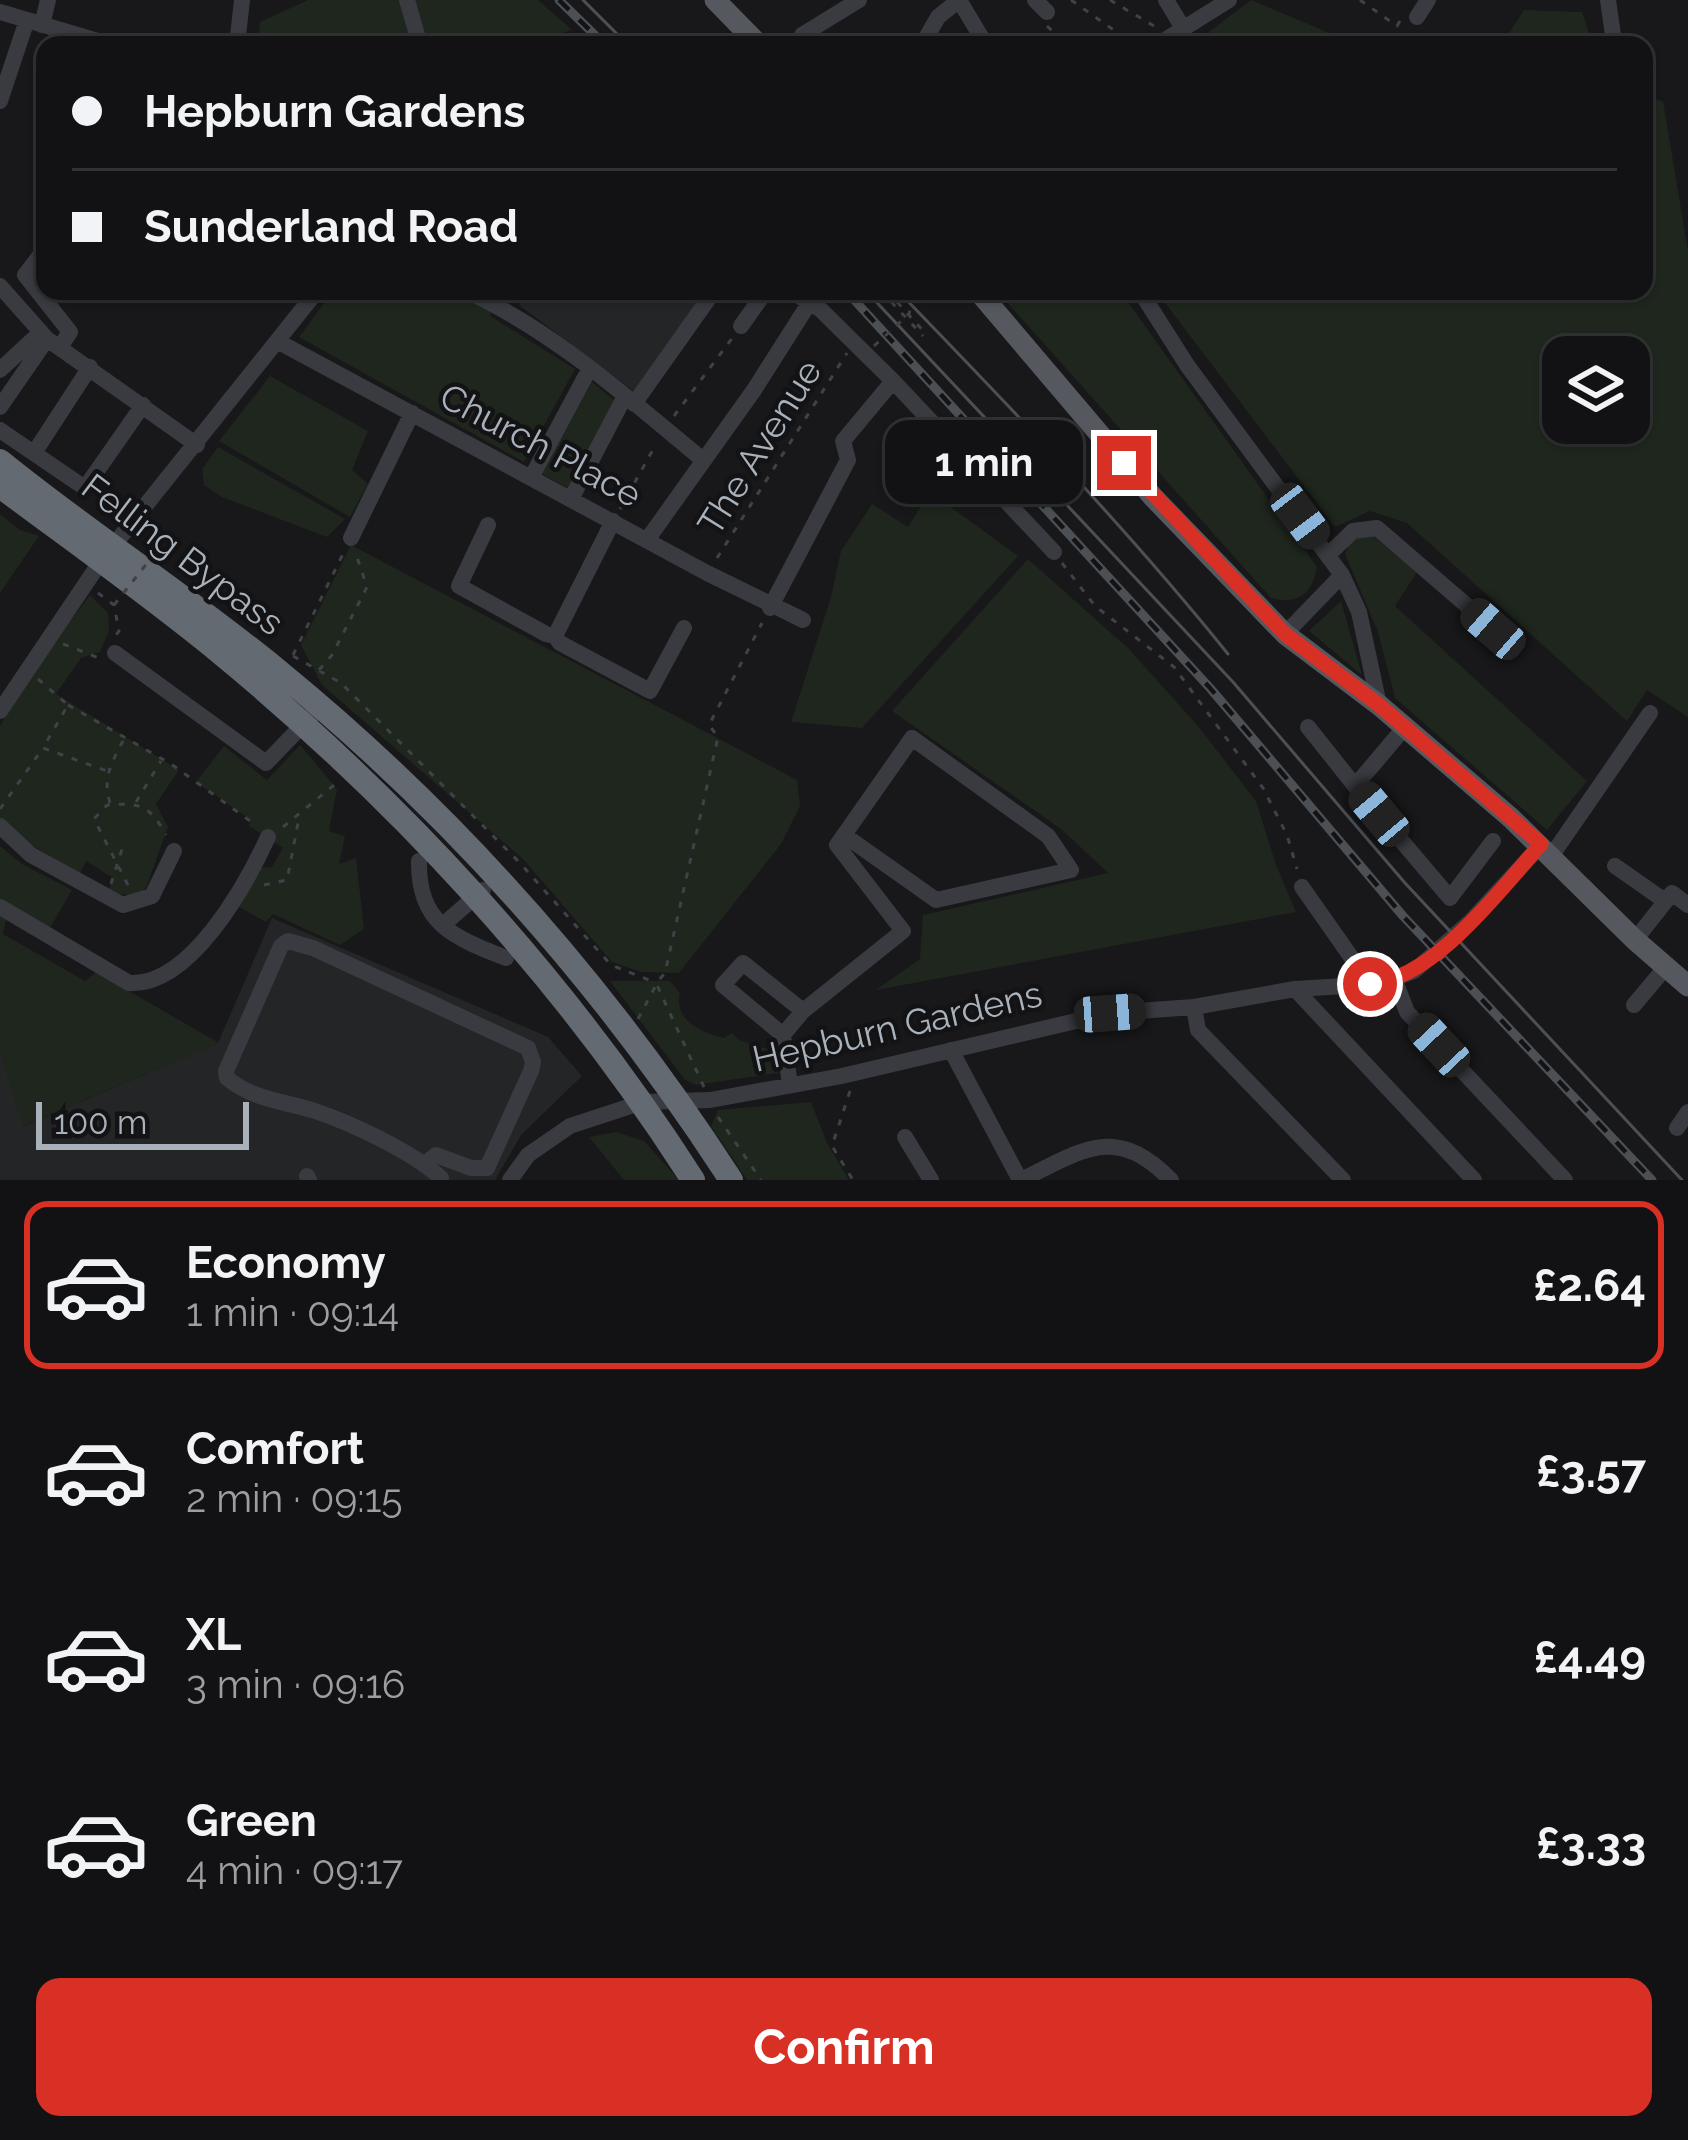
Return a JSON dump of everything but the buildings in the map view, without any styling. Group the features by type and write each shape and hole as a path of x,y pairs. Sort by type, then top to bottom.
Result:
{"highway":[{"name":"Felling Bypass","path":"0,461 107,553"},
{"name":"Felling Bypass","path":"0,486 225,628 312,717 344,765 476,897 548,979 643,1102 693,1180"},
{"name":"Felling Bypass","path":"312,717 369,749 587,976 681,1101 731,1180"}],"main road":[{"path":"716,0 750,36"},
{"path":"986,300 1153,497 1285,634 1379,705 1547,850 1635,940 1688,986"}],"street":[{"path":"0,101 48,0"},
{"path":"238,36 242,0"},
{"path":"406,0 417,36"},
{"path":"802,34 859,0"},
{"path":"927,36 938,17 959,0 981,36"},
{"path":"1166,0 1171,36 1228,0"},
{"path":"1412,15 1428,0"},
{"path":"1608,0 1612,35"},
{"path":"0,12 81,36"},
{"path":"36,260 25,275 36,289"},
{"path":"0,286 49,340 197,445"},
{"path":"0,370 70,332 45,300"},
{"path":"0,711 107,553 310,300"},
{"path":"479,300 505,310 590,368 704,460"},
{"path":"505,310 510,300"},
{"path":"571,499 629,400 707,300"},
{"path":"741,326 760,300"},
{"path":"802,300 821,310 893,381 1054,552"},
{"path":"1146,300 1187,365 1342,575 1359,612 1379,705"},
{"path":"647,540 808,305"},
{"path":"0,407 49,340"},
{"name":"Church Place","path":"278,341 803,620"},
{"path":"34,453 90,368"},
{"path":"531,478 590,368"},
{"path":"772,607 848,460 843,441 893,381"},
{"path":"0,430 85,488 143,405"},
{"path":"351,538 412,413"},
{"path":"555,636 614,521"},
{"path":"488,525 459,586 650,691 684,628"},
{"path":"1329,554 1354,531 1377,528 1493,629"},
{"path":"1285,634 1342,575"},
{"path":"115,652 266,763 312,717"},
{"name":"Hepburn Gardens","path":"510,1180 528,1155 570,1126 643,1102 710,1100 790,1085 1110,1013 1370,984 1414,971 1547,850 1650,713"},
{"path":"1308,727 1450,898 1493,841"},
{"path":"1355,786 1405,727"},
{"path":"783,1036 803,1011 903,931 837,845 844,835 912,738 1048,836 1070,870 936,900 844,835"},
{"path":"0,826 31,855 124,905 152,896 174,851"},
{"path":"0,907 129,983 144,984 202,945 268,837"},
{"path":"419,861 422,902 466,942 506,958"},
{"path":"1616,866 1688,905"},
{"path":"444,924 497,878"},
{"path":"1302,887 1370,984"},
{"path":"1635,940 1669,897"},
{"path":"288,941 313,948 528,1048 531,1071 487,1168 471,1168 436,1155 439,1176 317,1112 266,1099 227,1078 274,958 288,941"},
{"path":"790,1085 783,1036 723,985 743,963 803,1011"},
{"path":"1634,1005 1665,968"},
{"path":"1394,978 1407,1012 1565,1180"},
{"path":"1295,989 1474,1180"},
{"path":"1194,1006 1198,1030 1343,1180"},
{"path":"951,1050 1021,1180 1104,1144 1137,1152 1171,1180"},
{"path":"1677,1128 1688,1112"},
{"path":"904,1137 931,1180"}],"path":[{"path":"1071,0 1123,36"},
{"path":"1110,0 1171,36"},
{"path":"1360,0 1397,26 1412,15"},
{"path":"892,300 925,335 894,300"},
{"path":"874,346 909,314 913,300"},
{"name":"The Avenue","path":"707,573 851,346"},
{"path":"351,538 293,656 341,683 520,863 611,965 656,983 721,1124 761,1180"},
{"path":"318,670 332,655 367,587 351,538"},
{"path":"1054,552 1095,606 1174,667 1263,788 1287,835 1302,887"},
{"path":"114,605 152,556"},
{"path":"48,638 98,658 119,631 114,605 86,583"},
{"path":"635,1026 664,973 718,737 709,724 772,607"},
{"path":"26,669 68,705 162,759 268,837 334,785 331,781 344,765"},
{"path":"0,809 68,705"},
{"path":"111,805 105,788 107,771 125,737"},
{"path":"44,748 107,771"},
{"path":"136,802 162,759"},
{"path":"138,902 93,823 111,805 136,802 153,813 174,851"},
{"path":"239,890 287,880 299,816"},
{"path":"106,897 123,846"},
{"path":"853,1180 832,1146 856,1072"}],"shaded area":[{"path":"308,0 538,0 572,30 552,36 259,36 260,22"},
{"path":"1251,0 1337,36 1211,36 1209,32"},
{"path":"1524,10 1582,12 1590,36 1507,36"},
{"path":"1653,99 1663,101 1688,251 1688,717 1647,690 1627,721 1407,523 1370,511 1335,527 1163,300 1653,300"},
{"path":"326,300 496,300 490,316 575,369 524,462 299,337"},
{"path":"522,300 701,300 635,392 519,305"},
{"path":"1005,300 1126,300 1317,567 1303,595 1289,600 1271,598"},
{"path":"270,376 368,431 352,470 368,484 350,517 219,441"},
{"path":"592,382 614,400 569,489 542,474"},
{"path":"218,447 345,519 327,537 222,497 204,485 202,469"},
{"path":"930,492 1018,556 862,728 791,722 841,551 872,504 908,527"},
{"path":"0,514 20,530 39,536 0,593"},
{"path":"1368,532 1417,572 1395,606 1587,781 1547,830 1395,698 1378,632 1345,554 1353,536"},
{"path":"351,545 797,780 800,806 781,844 679,973 641,972 612,962 523,859 322,685 301,645"},
{"path":"1028,559 1129,649 1256,801 1296,912 876,990 920,959 923,915 1108,873 1061,829 892,711"},
{"path":"90,595 108,613 109,631 100,652 81,658 56,694 179,770 156,804 168,827 146,888 134,896 108,892 113,878 86,861 79,875 0,818 0,726 31,673"},
{"path":"1341,601 1362,675 1309,631"},
{"path":"300,745 337,789 329,831 345,836 339,864 356,858 364,929 340,945 273,914 266,922 237,906 260,868 272,867 283,848 196,782 224,746 267,780"},
{"path":"0,846 22,864 72,890 50,928 0,899"},
{"path":"0,916 6,920 3,934 85,981 96,972 219,1043 23,1126 0,1051"},
{"path":"272,918 548,1037 582,1076 521,1135 495,1180 0,1180 0,1051 24,1126 218,1043"},
{"path":"610,981 670,981 680,993 681,1011 691,1024 724,1038 732,1033 739,1040 780,1053 778,1073 696,1085 685,1080"},
{"path":"811,1102 849,1180 747,1180 711,1126 718,1110"},
{"path":"616,1132 644,1141 679,1180 624,1180 589,1137"}],"tram line":[{"path":"583,0 619,36"},
{"path":"874,300 1233,682 1405,883 1682,1180"},
{"path":"907,300 1108,514 1228,654"}],"railway":[{"path":"559,0 596,36"},
{"path":"854,300 1210,688 1403,916 1652,1180"}],"route":[{"path":"1124,463 1285,634 1379,705 1541,844 1471,921 1414,971 1370,984"}]}
